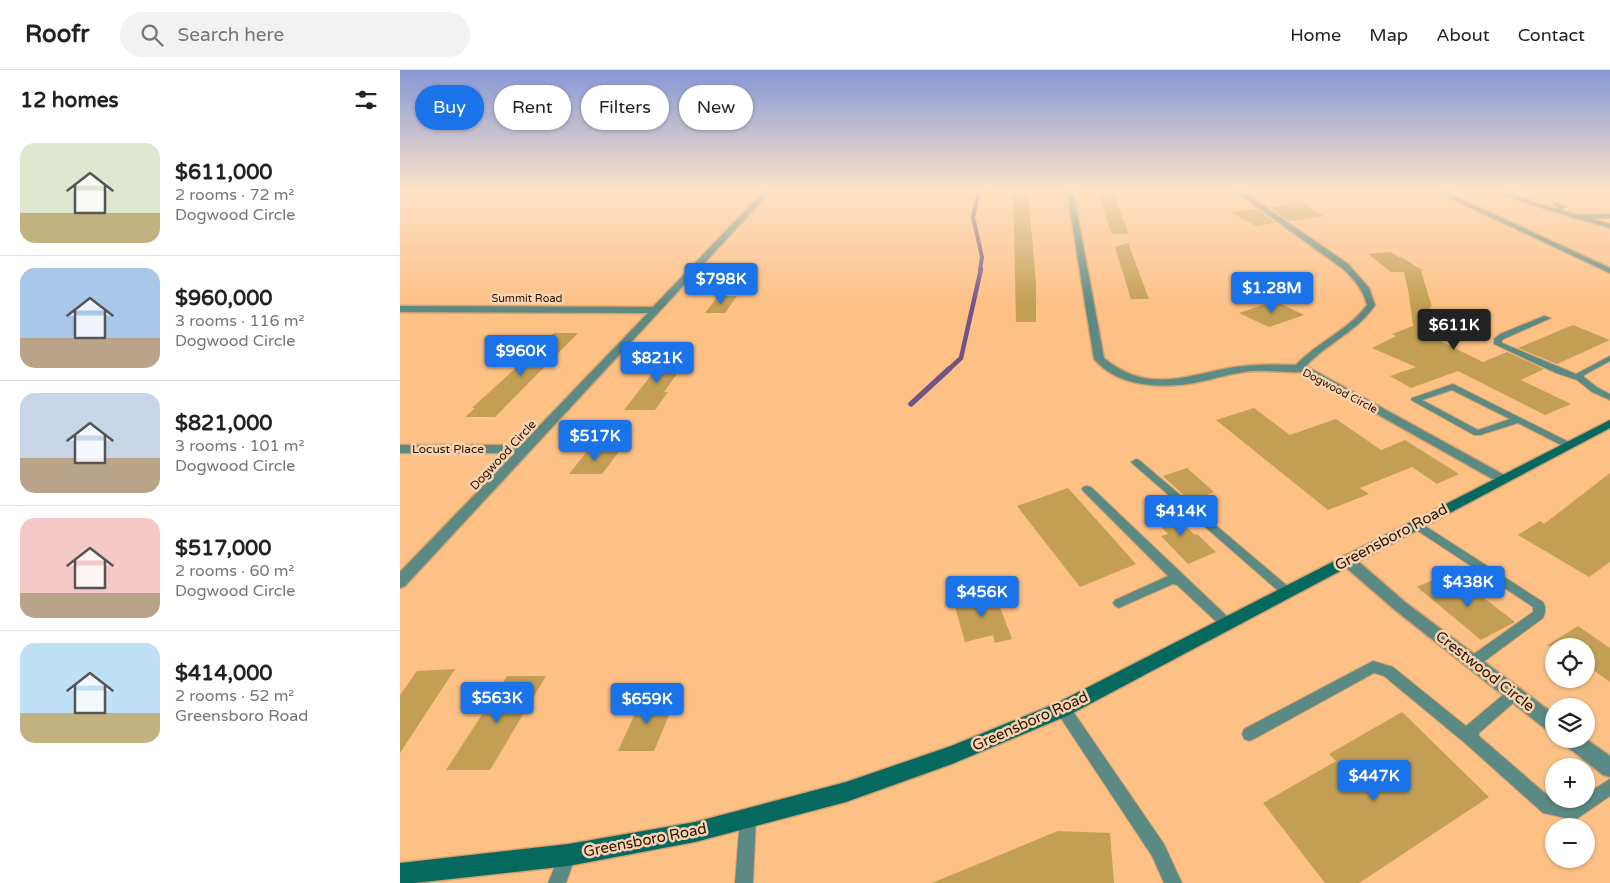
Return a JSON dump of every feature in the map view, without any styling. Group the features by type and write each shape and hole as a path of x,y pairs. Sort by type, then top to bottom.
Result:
{"main road":[{"name":"Greensboro Road","path":"400,874 568,855 695,832 855,789 952,755 1063,709 1610,423"}],"street":[{"name":"Dogwood Circle","path":"400,582 732,229"},
{"name":"Dogwood Circle","path":"1077,229 1099,359 1108,368 1129,378 1165,382 1192,380 1234,370 1268,366 1304,369 1502,479"},
{"path":"1292,229 1359,278 1369,292 1371,305 1364,318 1307,357 1298,369"},
{"path":"1520,229 1610,271"},
{"name":"Summit Road","path":"400,308 655,310"},
{"name":"Locust Place","path":"400,449 526,450"},
{"name":"Crestwood Circle","path":"1347,560 1400,606 1545,717"},
{"path":"1584,748 1610,768"}],"lane":[{"path":"1547,318 1503,336 1498,339 1498,344 1559,371 1580,378 1595,390 1610,397"},
{"path":"1580,378 1580,374 1610,358"},
{"path":"1518,420 1477,434 1415,400 1454,387 1568,445"},
{"path":"1136,462 1287,592"},
{"path":"1087,489 1180,581 1226,623"},
{"path":"1416,524 1539,605 1539,614 1473,662"},
{"path":"1119,603 1172,579 1180,581"},
{"path":"1249,734 1373,666 1388,671 1471,739 1549,807 1575,812 1610,787"},
{"path":"1471,739 1472,730 1514,694"},
{"path":"1063,709 1158,850 1173,883"},
{"path":"744,883 748,818"},
{"path":"558,883 568,855"}],"building":[{"path":"1014,229 1031,229 1036,283 1036,322 1016,322"},
{"path":"1110,229 1127,229 1129,234 1112,234"},
{"path":"1128,243 1149,299 1131,299 1115,247"},
{"path":"1390,252 1401,258 1400,256 1423,271 1421,271 1432,307 1430,306 1436,339 1483,362 1507,352 1544,369 1521,380 1571,404 1545,415 1458,371 1411,388 1390,376 1416,367 1372,348 1396,336 1392,334 1413,326 1404,272 1391,272 1368,254"},
{"path":"718,296 737,296 725,313 705,313"},
{"path":"1275,301 1304,315 1269,327 1239,313"},
{"path":"1573,325 1610,340 1557,364 1518,348"},
{"path":"554,333 578,333 495,417 465,417 475,408 472,408"},
{"path":"666,356 690,356 664,392 668,392 655,410 624,410"},
{"path":"1254,408 1290,435 1336,419 1381,450 1405,440 1459,474 1437,484 1412,467 1360,488 1369,494 1328,510 1216,420"},
{"path":"589,449 621,449 602,474 569,474"},
{"path":"1187,468 1214,492 1190,501 1163,476"},
{"path":"1610,473 1610,562 1589,577 1518,535 1540,521 1544,524"},
{"path":"1068,488 1136,564 1080,587 1017,506"},
{"path":"1164,506 1216,552 1188,564 1161,536 1168,534 1147,513"},
{"path":"1435,579 1446,588 1462,581 1515,622 1481,640 1417,587"},
{"path":"994,591 1012,639 995,643 993,635 965,642 953,600"},
{"path":"1578,626 1610,648 1610,682 1595,671 1595,638 1559,638"},
{"path":"455,669 400,753 400,695 417,671"},
{"path":"507,676 546,676 490,770 446,770"},
{"path":"642,698 676,698 654,751 618,751"},
{"path":"1402,712 1489,797 1359,883 1325,883 1263,803 1336,761 1329,754"},
{"path":"1058,831 1110,833 1114,883 932,883"}],"waterway":[{"path":"976,229 982,257 980,270"},
{"path":"947,371 961,358 981,269"},
{"path":"911,404 949,369"}]}
